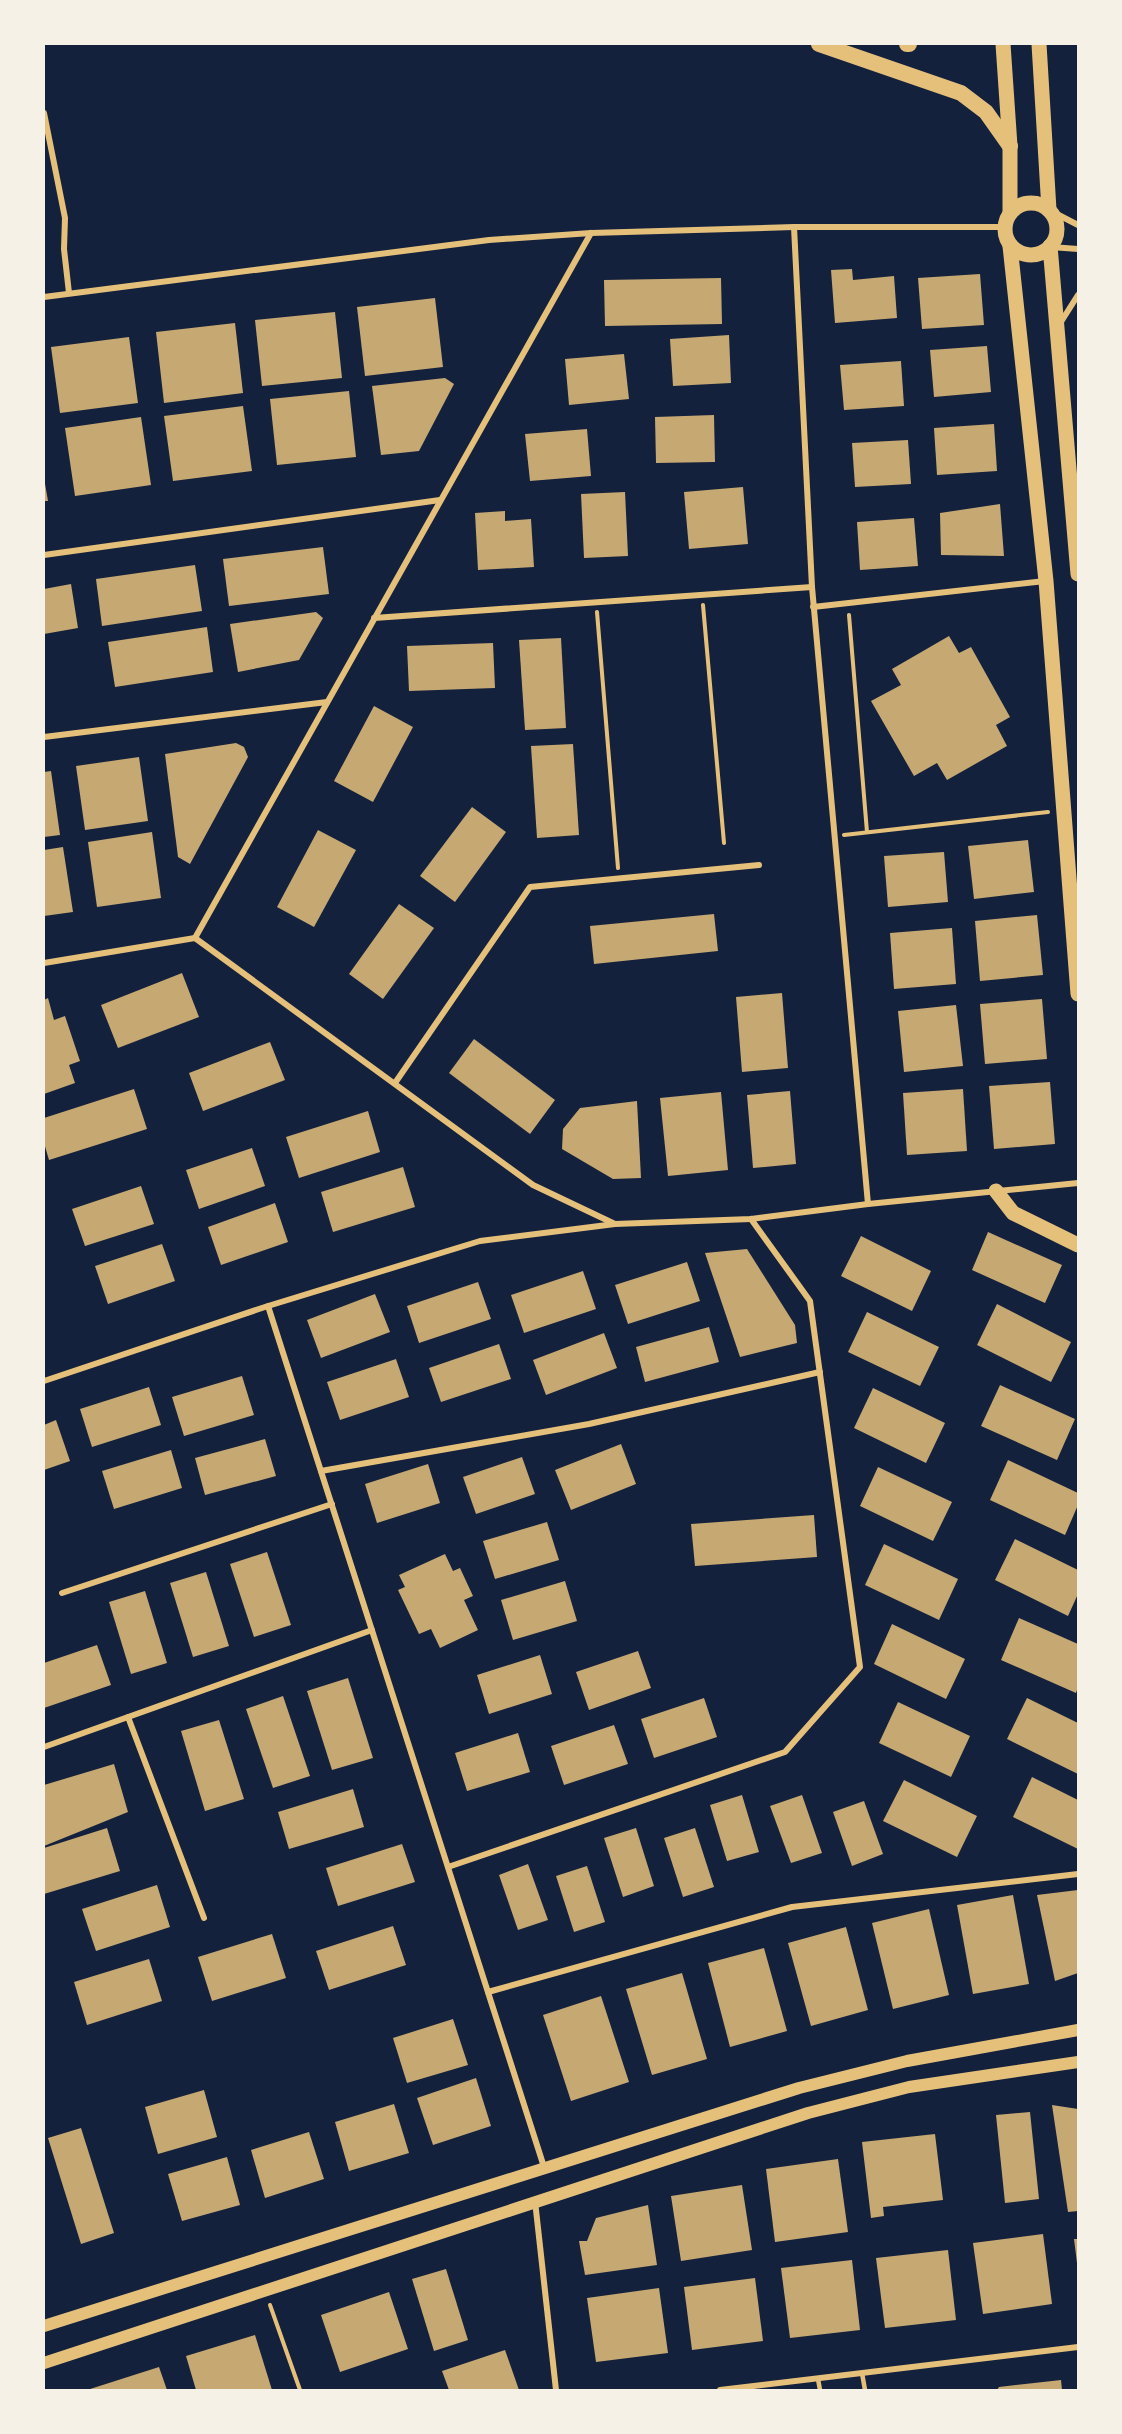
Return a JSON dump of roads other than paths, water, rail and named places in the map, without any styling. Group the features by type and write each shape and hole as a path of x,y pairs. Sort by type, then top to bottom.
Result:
{"highway":[{"path":"819,44 961,93 986,112 1010,146"}],"main road":[{"path":"1003,44 1010,146 1007,220 1046,581 1078,994"},
{"path":"1010,246 1026,255 1043,252 1055,240 1057,224 1049,210 1039,44"},
{"path":"1007,220 1024,203 1033,202 1049,210"},
{"path":"1050,246 1059,325 1078,574"},
{"path":"996,1191 1013,1213 1078,1245"},
{"path":"44,2326 799,2088 907,2061 1078,2030"},
{"path":"44,2363 535,2200 808,2113 909,2087 1078,2062"}],"street":[{"path":"44,113 65,218 64,249 69,293"},
{"path":"1049,210 1078,225"},
{"path":"44,297 489,240 591,233 1007,220"},
{"path":"794,227 813,607 868,1204"},
{"path":"195,938 591,233"},
{"path":"1050,246 1078,249"},
{"path":"1059,325 1078,294"},
{"path":"44,555 440,500"},
{"path":"813,607 1046,581"},
{"path":"374,618 812,587"},
{"path":"44,736 327,702"},
{"path":"395,1083 530,887 759,866"},
{"path":"44,963 195,938 533,1185 615,1224"},
{"path":"44,1381 268,1305 480,1241 615,1224 751,1219 868,1204 1078,1183"},
{"path":"448,1867 785,1752 860,1666 810,1301 751,1219"},
{"path":"268,1305 544,2167"},
{"path":"321,1471 588,1424 820,1372"},
{"path":"62,1593 332,1504"},
{"path":"44,1747 372,1630"},
{"path":"128,1717 204,1918"},
{"path":"488,1992 792,1907 1078,1874"},
{"path":"535,2200 556,2391"},
{"path":"720,2391 1078,2347"}],"lane":[{"path":"862,2373 865,2391"},
{"path":"818,2379 820,2391"}]}
